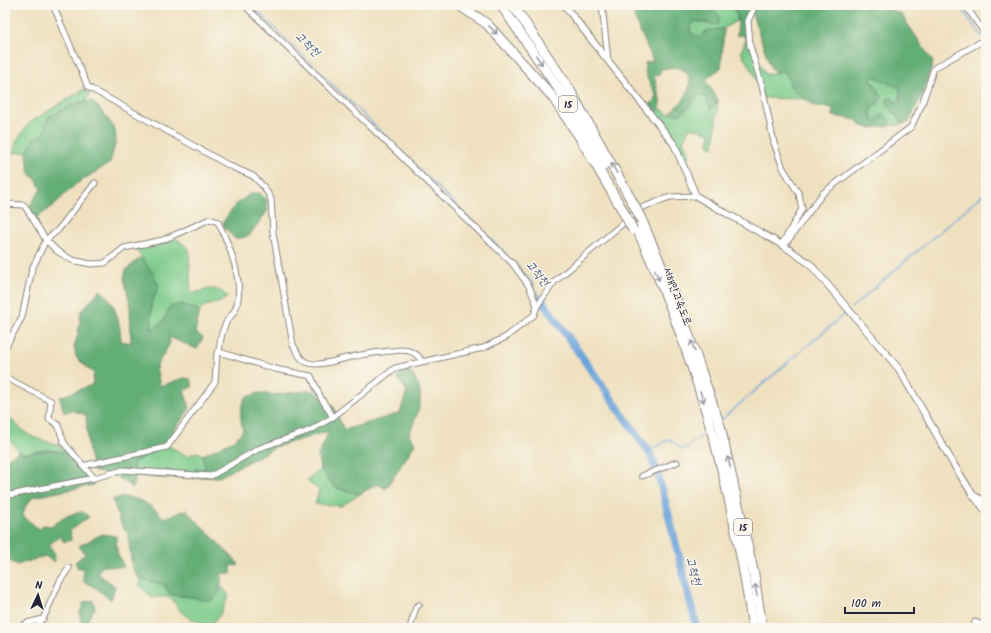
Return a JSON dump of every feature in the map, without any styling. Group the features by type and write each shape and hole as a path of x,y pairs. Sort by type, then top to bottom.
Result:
{"highway":[{"name":"서해안고속도로","path":"501,5 562,94 627,207"},
{"name":"서해안고속도로","path":"513,5 568,87 627,207 679,307 717,430 754,575 762,628"},
{"path":"462,6 487,24 551,95 627,207 637,226"},
{"name":"서해안고속도로","path":"637,226 711,412"},
{"name":"서해안고속도로","path":"717,430 746,579 753,628"}],"street":[{"path":"53,5 88,88 230,166 247,172 264,187 271,199 273,233 294,344 299,356 305,362 312,364 333,362 351,357 401,350 406,350 418,356 421,360"},
{"path":"244,5 512,263 529,286 538,305"},
{"path":"564,5 674,144 696,196"},
{"path":"602,5 608,60"},
{"path":"755,5 748,21 750,46 762,86 774,143 783,168 799,194 802,209 783,246"},
{"path":"965,5 985,33"},
{"path":"783,246 823,193 911,127 922,104 934,68 985,40"},
{"path":"5,348 22,317 32,269 46,240 58,230 95,183"},
{"path":"5,496 94,478 123,470 211,476 260,448 311,430 333,417 395,368 421,360 483,348 506,337 534,315 538,305 548,293 555,281 641,208 670,197 696,196 783,246 810,264 899,369 973,495 986,511"},
{"path":"5,204 24,206 46,240 57,251 72,260 91,264 105,263 124,248 163,240 210,220 218,222 236,271 238,291 235,310 226,322 220,336 219,352 275,369 311,376 321,398 333,417"},
{"path":"82,466 167,447 215,382 217,353"},
{"path":"5,377 51,400 49,419 58,425 64,443 82,466 94,478"},
{"path":"645,475 677,462"},
{"path":"973,495 986,501"},
{"path":"18,628 43,619 60,581 69,568"},
{"path":"410,628 416,607 419,606"},
{"path":"39,620 41,628"},
{"path":"973,628 975,622 986,626"}],"green space":[{"path":"632,5 711,5 720,18 717,25 696,21 690,27 690,32 699,38 707,30 724,29 721,68 708,77 706,81 718,100 711,110 706,97 700,95 685,111 679,115 671,113 684,99 690,82 685,71 674,67 661,69 659,75 654,76 660,99 660,108 654,111 650,104 654,101 656,95 645,72 645,63 653,61 635,19"},
{"path":"711,5 733,5 738,20 721,30 715,30 699,38 690,32 690,27 696,21 712,25 714,9"},
{"path":"733,5 880,5 901,14 933,62 924,90 909,122 903,124 888,105 887,99 892,98 895,102 900,102 900,88 873,76 871,80 882,97 877,104 872,107 871,115 873,120 876,120 883,114 891,120 888,126 870,128 862,126 856,120 833,116 833,108 816,107 793,90 785,71 775,72 771,68 750,8 745,17 746,39 742,35 737,36 738,16 735,13"},
{"path":"746,39 766,75 785,71 793,90 806,99 763,98 754,74 741,52"},
{"path":"873,76 900,88 900,102 895,102 888,105 903,124 888,126 890,120 883,114 876,120 873,120 871,115 872,107 877,104 878,89 871,80"},
{"path":"84,89 90,94 85,102 79,102 48,117 44,133 33,140 27,152 13,153 17,140 29,123"},
{"path":"700,95 706,97 711,110 718,100 714,147 709,146 710,133 690,127 683,141 690,155 685,159 679,146 654,111 660,108 668,114 685,111 691,102"},
{"path":"92,101 115,131 115,143 110,163 76,184 53,206 35,219 29,207 41,189 37,181 29,172 27,152 33,140 44,133 48,117 79,102"},
{"path":"252,193 260,193 266,199 268,210 249,236 235,239 224,227 223,222 235,205"},
{"path":"176,238 189,249 191,294 215,289 219,290 228,297 218,303 204,306 200,311 182,304 152,331 151,304 159,286 136,249 155,246"},
{"path":"141,257 153,273 159,286 151,304 152,330 164,320 170,307 182,304 200,311 195,332 203,338 197,349 169,337 170,343 156,367 160,386 184,378 190,379 193,386 184,391 190,408 165,444 133,463 136,475 133,488 117,477 93,471 88,446 86,415 71,410 64,413 60,397 92,385 94,374 76,357 74,347 78,334 81,311 100,290 110,300 116,313 120,327 121,341 131,343 130,304 124,278 126,270"},
{"path":"409,370 419,386 420,394 419,409 409,434 415,444 386,489 377,484 360,494 336,488 320,469 318,456 329,431 276,447 219,477 197,477 195,469 205,469 203,455 236,439 243,430 241,413 242,405 246,397 259,393 273,395 313,390 334,407 344,430 400,413 407,391 397,377"},
{"path":"7,416 29,435 59,446 67,452 46,450 24,454 19,451 5,435 5,418"},
{"path":"165,444 187,456 198,452 203,455 205,469 197,477 157,478 136,475 132,463"},
{"path":"46,450 67,452 94,485 33,497 25,507 23,516 40,530 43,525 52,526 74,513 83,512 89,517 70,531 71,540 64,542 60,536 49,545 55,554 54,562 45,556 17,565 5,558 5,460 19,451 24,454"},
{"path":"320,469 336,488 360,494 341,506 315,504 319,490 307,481"},
{"path":"121,497 140,500 164,518 186,510 238,563 238,566 231,565 231,574 222,573 219,592 213,599 204,600 194,597 169,594 165,585 139,578 132,568 128,534 121,523 112,500"},
{"path":"102,534 116,536 117,552 124,567 103,566 97,573 115,586 111,600 96,588 83,581 83,568 78,568 75,562 85,554 79,546"},
{"path":"139,578 165,585 169,594 172,595 209,600 213,599 219,593 222,587 229,595 218,617 215,621 207,625 186,616 170,598 152,598 140,586"},
{"path":"93,600 95,608 88,619 91,628 81,628 80,613 84,602"}],"waterway":[{"name":"고척천","path":"251,5 506,254"},
{"path":"959,5 984,39"},
{"path":"851,308 986,192"},
{"name":"고척천","path":"515,263 532,283 541,299"},
{"name":"고척천","path":"541,299 651,455 661,485 697,628"},
{"path":"721,420 848,311"},
{"path":"649,451 669,439 683,450 709,430"}]}
